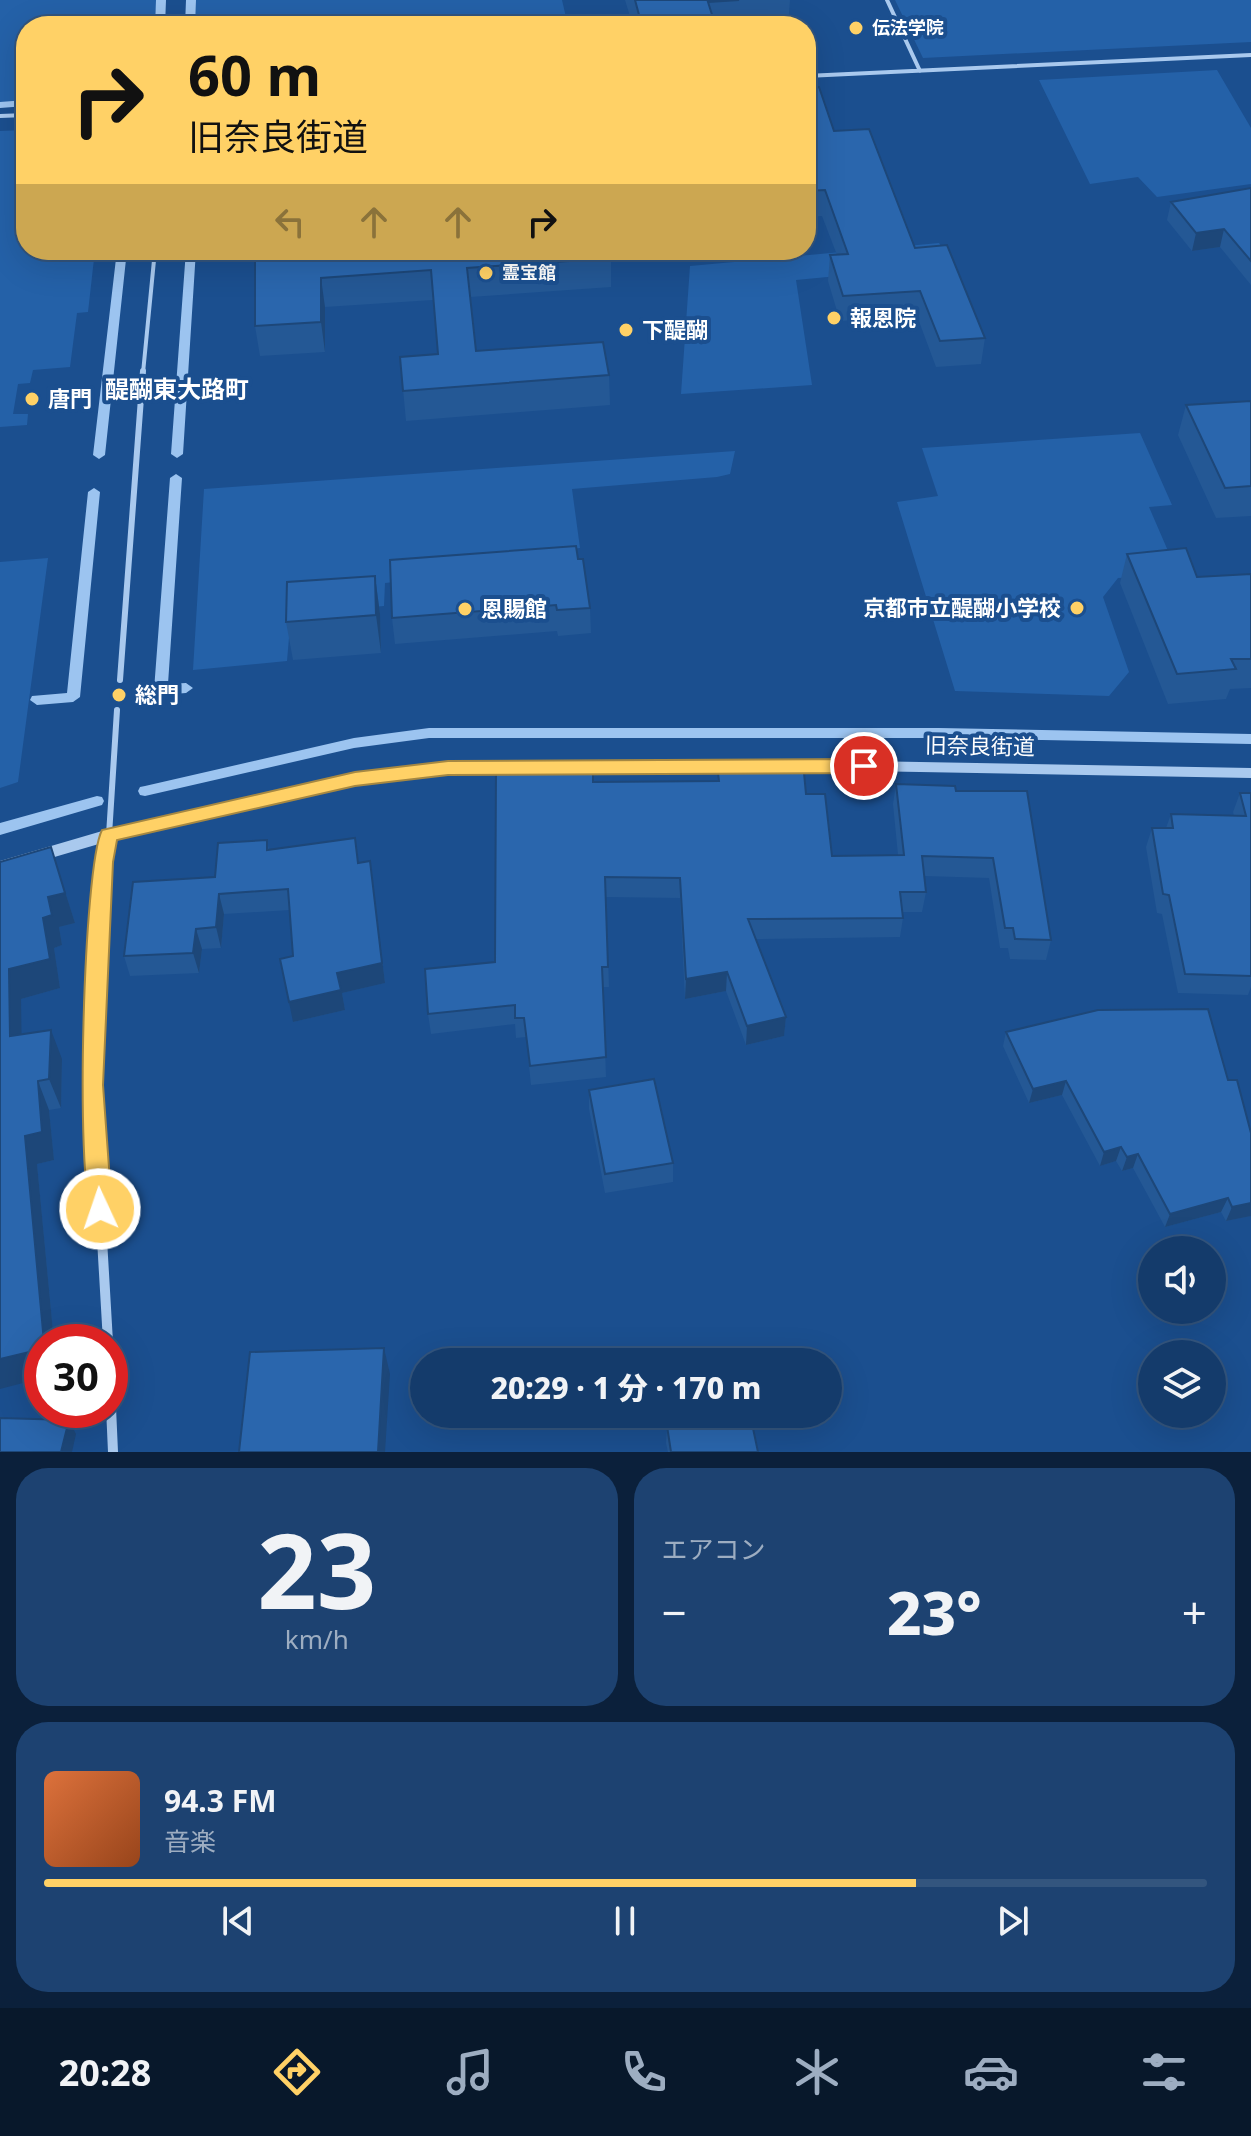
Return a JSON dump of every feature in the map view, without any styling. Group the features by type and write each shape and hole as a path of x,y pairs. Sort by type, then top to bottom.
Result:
{"street":[{"name":"旧奈良街道","path":"0,867 109,835 355,779 448,768 864,766 1251,773"},
{"path":"107,1324 93,1085 100,907 109,835"},
{"path":"112,1428 113,1452"}],"lane":[{"path":"887,0 920,71"},
{"path":"816,76 1251,55"},
{"path":"120,680 134,469 154,260"},
{"path":"109,835 117,710"}],"shaded area":[{"path":"0,0 157,0 155,16 16,16 16,103 0,104"},
{"path":"196,0 562,0 566,16 195,16"},
{"path":"895,0 1251,0 1251,42 923,58"},
{"path":"1217,70 1251,128 1251,184 1157,197 1138,177 1090,184 1039,80"},
{"path":"16,130 16,260 94,260 88,312 77,313 70,367 33,370 30,383 18,384 13,414 28,414 27,425 0,427 0,131"},
{"path":"939,243 953,265 796,280 812,385 681,394 690,266 755,260 816,260 816,254"},
{"path":"1140,433 1172,505 1149,507 1178,574 1118,578 1103,597 1129,672 1109,696 955,691 897,502 938,496 922,448"},
{"path":"735,451 730,474 572,489 580,548 385,583 384,606 291,614 287,661 193,670 204,489"},
{"path":"48,558 18,782 0,788 0,562"}],"building":[{"path":"635,0 739,0 708,2 712,16 639,16"},
{"path":"816,87 819,87 834,131 869,129 915,248 947,245 985,338 940,341 920,291 843,296 830,255 848,254 825,190 816,190"},
{"path":"1251,188 1251,261 1224,229 1196,233 1171,202"},
{"path":"255,260 582,260 467,268 476,351 603,342 609,375 403,391 400,357 438,354 431,270 321,278 321,322 255,326"},
{"path":"1251,401 1251,486 1225,488 1186,405"},
{"path":"576,546 578,559 583,559 590,608 557,610 556,605 392,618 390,560"},
{"path":"1186,548 1197,577 1251,574 1251,659 1231,659 1236,669 1177,674 1127,554"},
{"path":"375,576 376,615 286,622 287,582"},
{"path":"496,768 593,770 593,782 719,781 718,773 804,773 806,794 825,794 832,856 904,855 896,784 955,786 956,791 1027,791 1051,940 1015,939 1013,928 1005,928 993,858 922,856 926,892 900,892 903,918 748,919 786,1017 747,1026 727,972 686,979 680,878 605,877 608,967 602,967 606,1057 530,1066 524,1018 515,1018 515,1005 428,1014 425,969 495,962"},
{"path":"1240,793 1251,793 1251,976 1185,974 1169,895 1163,894 1152,828 1173,828 1171,814 1246,816"},
{"path":"355,838 358,863 370,861 382,963 337,973 341,990 289,1002 280,959 293,956 288,889 219,894 216,927 196,929 193,953 124,956 133,882 215,877 218,843 267,840 267,850"},
{"path":"51,847 65,893 48,897 52,915 43,918 50,959 9,969 10,1036 51,1030 49,1079 38,1081 42,1132 25,1136 42,1324 24,1324 24,1353 0,1359 0,862"},
{"path":"1208,1009 1228,1080 1237,1080 1251,1133 1251,1203 1232,1207 1228,1198 1170,1214 1138,1154 1127,1157 1121,1147 1104,1152 1066,1081 1033,1089 1006,1032 1098,1010"},
{"path":"654,1079 673,1163 605,1174 589,1090"},
{"path":"384,1348 378,1452 239,1452 250,1352"},
{"path":"0,1418 24,1419 24,1428 67,1428 61,1452 0,1452"},
{"path":"667,1428 753,1428 758,1452 671,1452"}],"waterway":[{"path":"160,16 161,0"},
{"path":"190,16 191,0"},
{"path":"0,105 16,104"},
{"path":"99,455 121,260"},
{"path":"177,454 190,260"},
{"path":"176,478 161,690 186,688"},
{"path":"37,700 73,697 94,492"},
{"path":"145,791 354,743 429,733 939,733 1251,739"},
{"path":"0,829 97,801"}],"place":[{"name":"伝法学院","path":"856,28"},
{"name":"霊宝館","path":"486,273"},
{"name":"報恩院","path":"834,318"},
{"name":"下醍醐","path":"626,330"},
{"name":"唐門","path":"32,399"},
{"name":"京都市立醍醐小学校","path":"1077,608"},
{"name":"恩賜館","path":"465,609"},
{"name":"総門","path":"119,695"}],"district":[{"name":"醍醐東大路町","path":"177,390"}],"route":[{"path":"100,1209 93,1085 95,997 103,862 109,835 355,779 448,768 864,766"}]}
